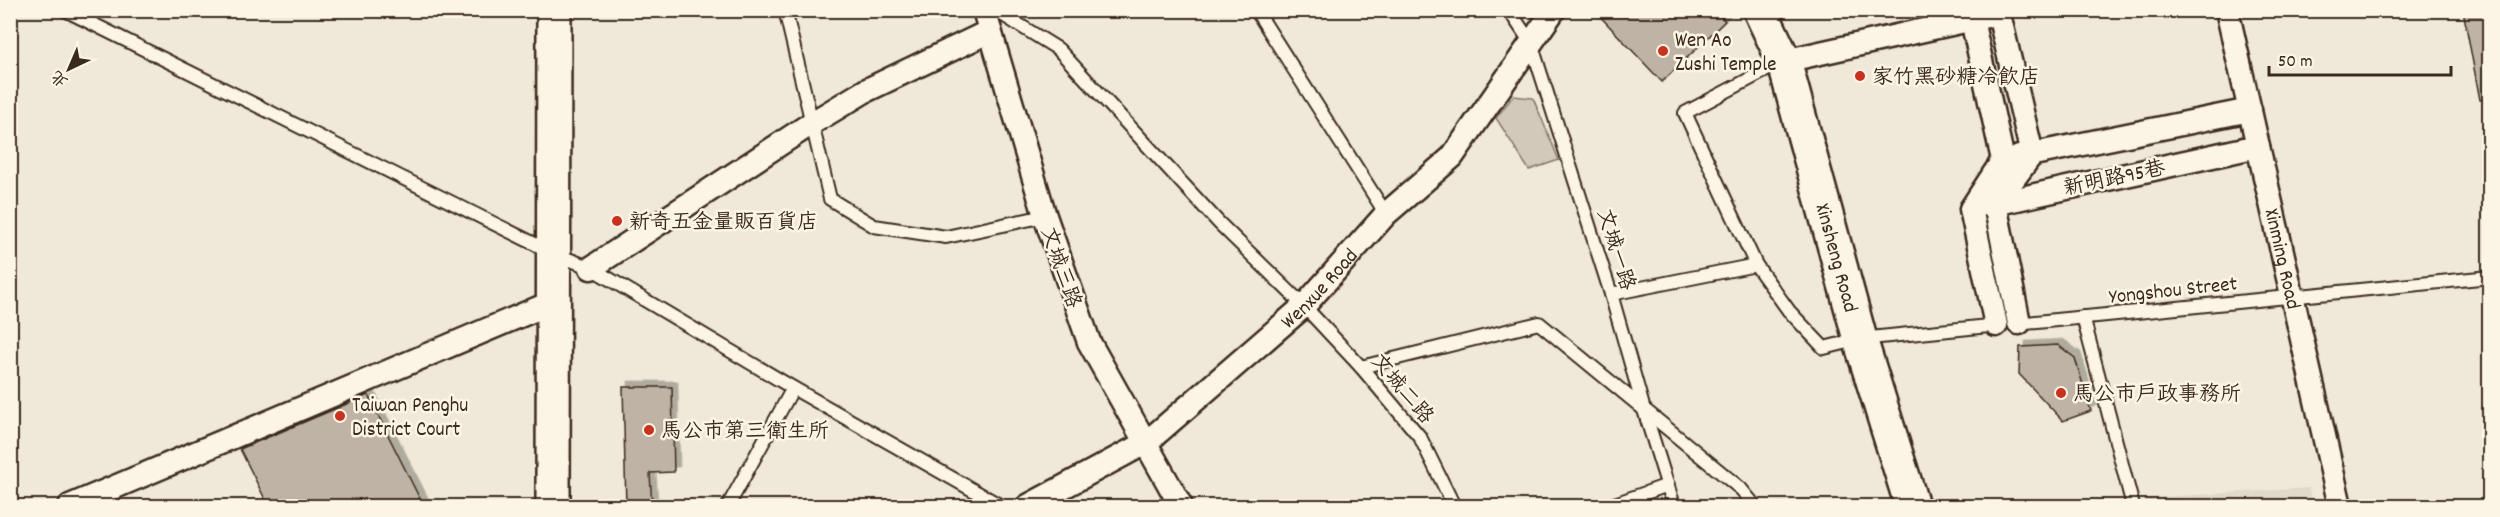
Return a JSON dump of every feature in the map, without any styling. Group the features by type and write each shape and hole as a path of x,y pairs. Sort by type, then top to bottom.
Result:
{"main road":[{"path":"553,507 554,10"},
{"name":"Xinsheng Road","path":"1760,10 1784,61 1860,339 1912,507"}],"street":[{"name":"Wenxue Road","path":"1028,507 1147,442 1304,306 1386,214 1452,157 1554,10"},
{"name":"Xinming Road","path":"2227,10 2340,507"},
{"path":"1784,61 2007,12 2032,154 1995,204 2019,323"},
{"path":"591,268 812,123 990,17"},
{"name":"文城三路","path":"990,17 1045,216 1089,342 1147,442 1181,507"},
{"path":"1972,20 2003,160"},
{"path":"1996,326 1971,209 2003,160 2250,110"},
{"name":"新明路95巷","path":"1971,209 2258,146"},
{"path":"70,507 555,301"}],"lane":[{"path":"65,10 553,253 591,268 1001,507"},
{"path":"785,10 830,199 874,226 946,237 1045,216"},
{"path":"1256,10 1386,214"},
{"name":"文城一路","path":"1509,10 1531,43 1611,294 1674,507"},
{"name":"文城二路","path":"990,17 1058,49 1220,224 1304,306 1361,367 1420,437 1454,507"},
{"path":"1611,294 1755,265 1685,113 1784,61"},
{"name":"Yongshou Street","path":"1755,265 1789,311 1824,348 1860,339 2490,277"},
{"path":"2083,317 2133,507"},
{"path":"1361,367 1539,323 1741,489 1755,507"},
{"path":"728,507 794,388"},
{"path":"1609,507 1668,485"}],"shaded area":[{"path":"1513,96 1533,98 1559,160 1529,170 1496,118"},
{"path":"2309,488 2312,506 2149,506 2146,498"}],"building":[{"name":"Wen Ao Zushi Temple","path":"1594,10 1715,10 1725,21 1662,82"},
{"path":"2463,10 2490,10 2490,100 2480,100"},
{"name":"馬公市戶政事務所","path":"2058,345 2075,358 2091,411 2063,421 2019,374 2020,347"},
{"name":"馬公市第三衛生所","path":"623,387 672,387 674,472 650,473 652,507 626,507"},
{"name":"Taiwan Penghu District Court","path":"368,395 424,507 269,507 240,449"}],"place":[{"name":"Wen Ao Zushi Temple","path":"1663,51"},
{"name":"家竹黑砂糖冷飲店","path":"1860,76"},
{"name":"新奇五金量販百貨店","path":"617,221"},
{"name":"馬公市戶政事務所","path":"2061,393"},
{"name":"Taiwan Penghu District Court","path":"340,416"},
{"name":"馬公市第三衛生所","path":"649,430"}]}
